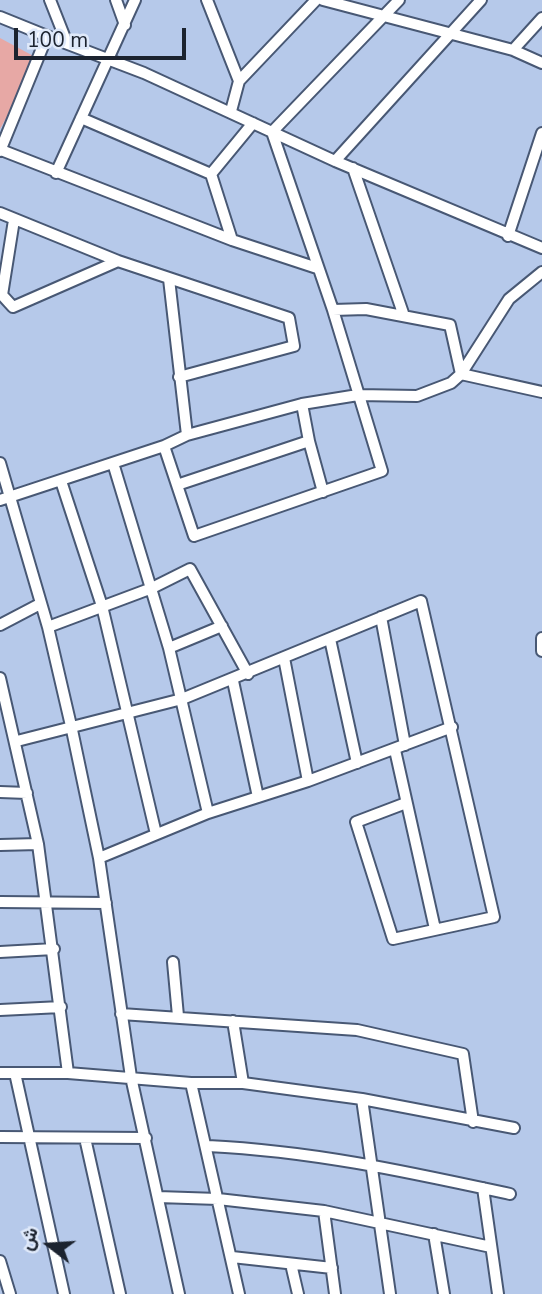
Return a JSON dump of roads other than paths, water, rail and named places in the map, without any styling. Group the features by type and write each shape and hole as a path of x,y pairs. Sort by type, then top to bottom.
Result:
{"street":[{"path":"50,0 67,43"},
{"path":"116,0 125,25"},
{"path":"55,173 135,0"},
{"path":"207,0 239,81"},
{"path":"231,111 239,81 316,0"},
{"path":"323,0 513,50 542,63"},
{"path":"272,132 399,0"},
{"path":"335,161 481,0"},
{"path":"0,18 231,111 335,161 508,236 542,248"},
{"path":"513,50 542,18"},
{"path":"47,36 0,150 232,240 317,268"},
{"path":"81,118 211,174 232,240"},
{"path":"211,174 253,123"},
{"path":"164,446 194,536 382,471 333,310 272,132"},
{"path":"508,236 542,133"},
{"path":"353,167 404,316"},
{"path":"0,213 118,261 289,318 294,346 179,377"},
{"path":"14,220 2,295 13,307 118,261"},
{"path":"4,498 164,446 187,435 302,404 358,395 417,396 451,383 461,374 509,299 542,272"},
{"path":"169,279 187,435"},
{"path":"333,310 366,309 450,325 461,374"},
{"path":"461,374 542,392"},
{"path":"302,404 323,492"},
{"path":"177,485 309,441"},
{"path":"0,463 4,498 48,627 72,730 99,858 131,1077 179,1294"},
{"path":"113,463 169,648 208,813"},
{"path":"61,481 102,606 130,714 156,834"},
{"path":"48,627 152,588 190,569 248,674"},
{"path":"17,741 72,730 182,699 233,681 421,601 494,917 393,939 356,822 406,803"},
{"path":"0,625 40,604"},
{"path":"381,617 406,803 435,929"},
{"path":"169,648 222,626"},
{"path":"542,638 542,651"},
{"path":"330,639 357,763"},
{"path":"284,658 308,781"},
{"path":"0,678 17,741 48,902 68,1073"},
{"path":"233,681 258,797"},
{"path":"99,858 208,813 308,781 452,727"},
{"path":"0,792 27,793"},
{"path":"0,845 38,844"},
{"path":"0,902 106,903"},
{"path":"0,952 54,949"},
{"path":"173,962 178,1016"},
{"path":"0,1010 61,1007"},
{"path":"121,1014 358,1030 463,1054 473,1122"},
{"path":"233,1021 243,1083"},
{"path":"0,1073 68,1073 191,1083 243,1083 362,1099 514,1128"},
{"path":"15,1073 64,1294"},
{"path":"191,1083 208,1146 239,1294"},
{"path":"362,1099 390,1294"},
{"path":"0,1137 146,1138"},
{"path":"85,1138 120,1294"},
{"path":"208,1146 281,1149 370,1164 510,1194"},
{"path":"483,1188 498,1294"},
{"path":"158,1197 218,1199 324,1211 491,1247"},
{"path":"324,1211 335,1294"},
{"path":"434,1234 443,1294"},
{"path":"232,1257 332,1268"},
{"path":"0,1261 10,1294"},
{"path":"291,1264 298,1294"}]}
